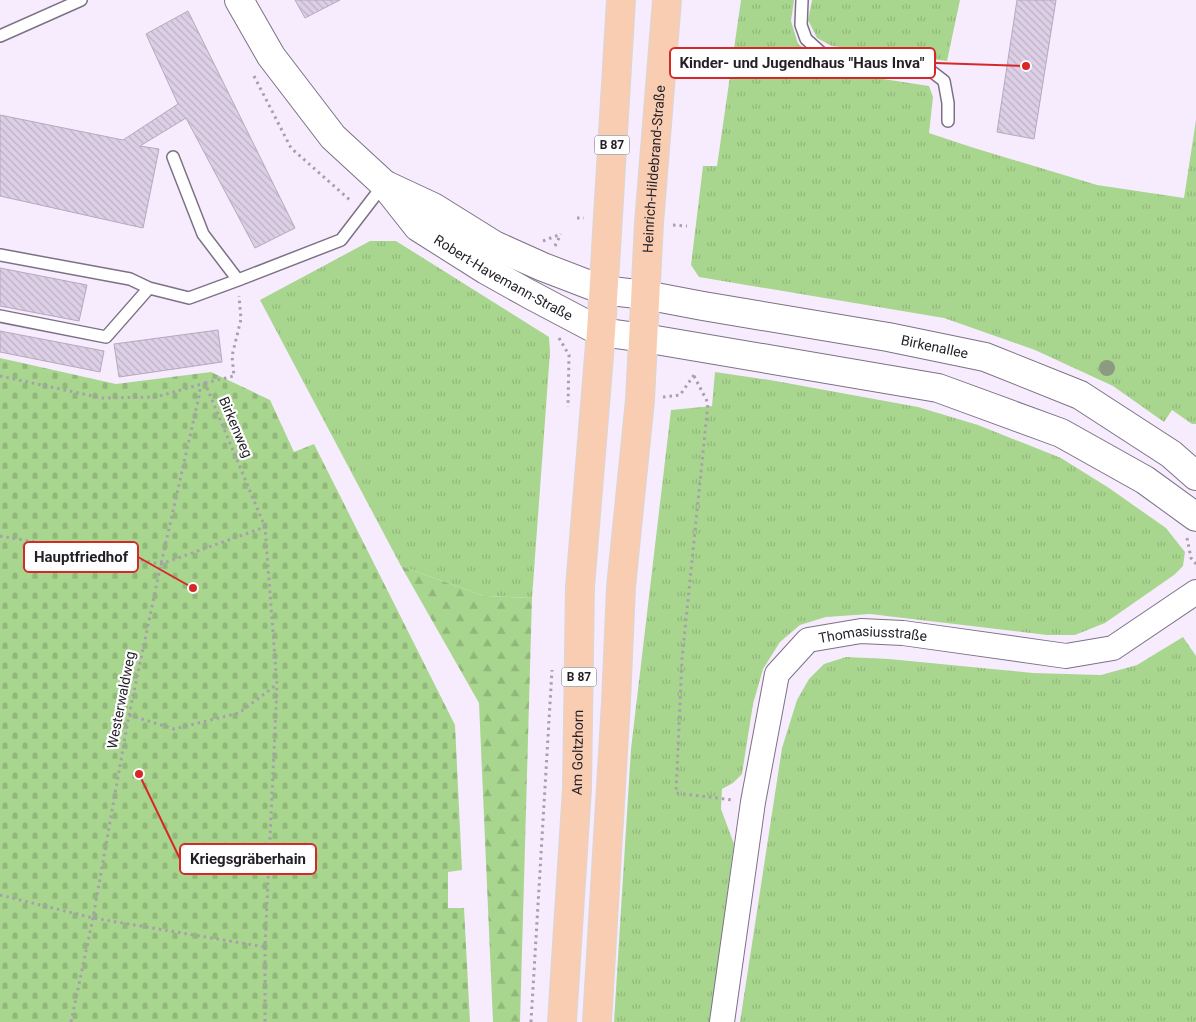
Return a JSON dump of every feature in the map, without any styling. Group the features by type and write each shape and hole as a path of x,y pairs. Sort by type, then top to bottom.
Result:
{"main road":[{"name":"B 87","path":"601,332 621,0"},
{"name":"Heinrich-Hildebrand-Straße","path":"644,338 649,223 667,0"},
{"name":"Am Goltzhorn","path":"562,1022 576,788 580,587 601,332"},
{"name":"B 87","path":"597,1022 616,712 621,587 640,400 644,338"}],"street":[{"name":"Robert-Havemann-Straße","path":"239,0 270,56 333,137 384,184 418,227 486,270 601,332 644,338"},
{"name":"Robert-Havemann-Straße","path":"384,184 433,207 494,245 544,267 603,290 645,295"},
{"name":"Birkenallee","path":"645,295 888,337 984,357 1080,395 1171,454 1196,476"},
{"path":"644,338 938,388 1060,433 1145,480 1192,527"},
{"name":"Thomasiusstraße","path":"722,1022 753,802 777,674 808,640 861,631 903,633 1066,656 1113,648 1196,592"}],"lane":[{"path":"0,36 81,0"},
{"path":"802,0 801,25 806,39 826,57 931,71 944,81 948,103 948,121"},
{"path":"173,157 203,234 238,280"},
{"path":"0,255 130,279 149,288 190,298 341,240 384,184"},
{"path":"0,316 106,337 149,288"}],"path":[{"path":"250,70 291,148 363,212"},
{"path":"205,383 234,376 232,356 242,319 238,280"},
{"path":"556,333 569,355 568,410"},
{"name":"Birkenweg","path":"0,376 102,398 156,397 205,383 265,526 277,685 265,947 265,1022"},
{"path":"694,376 708,403 682,659 676,793 753,802"},
{"name":"Westerwaldweg","path":"72,1022 93,918 128,716 200,392 199,385"},
{"path":"0,536 161,564 265,526"},
{"path":"1192,527 1191,558 1196,564"},
{"path":"531,1022 552,666"},
{"path":"128,716 174,729 239,713 277,685"},
{"path":"0,895 93,918 265,947"}],"green space":[{"path":"741,0 794,0 791,21 798,44 837,72 929,86 933,97 929,133 1097,185 1184,198 1196,120 1196,424 1192,424 1172,410 1164,422 1113,386 1035,350 944,318 699,277 691,265 703,166 717,166"},
{"path":"812,0 960,0 947,61 832,46 817,38 808,20"},
{"path":"370,241 396,241 549,337 550,352 532,598 484,596 401,566 260,300"},
{"path":"0,358 116,384 211,372 270,400 294,452 314,444 455,725 462,870 448,872 448,908 464,908 470,1022 0,1022"},
{"path":"715,372 918,407 978,425 1061,458 1109,488 1166,528 1185,552 1183,566 1174,575 1105,623 1075,635 1047,635 870,614 826,617 800,625 780,642 763,669 753,704 742,774 733,783 722,789 721,809 734,844 710,1022 614,1022 631,749 671,410 712,406"},
{"path":"401,566 484,596 532,598 520,1022 493,1022 479,703"},
{"path":"1183,637 1196,656 1196,1022 740,1022 782,748 797,700 809,679 824,664 846,657 889,659 1033,673 1101,675 1137,665"}],"building":[{"path":"295,0 340,0 305,18"},
{"path":"1017,0 1056,0 1034,139 997,132"},
{"path":"188,11 295,228 255,248 186,118 140,146 159,149 143,228 0,196 0,115 123,140 178,104 146,34"},
{"path":"0,268 87,285 79,321 0,306"},
{"path":"218,330 222,362 119,377 114,344"},
{"path":"0,331 104,351 100,372 0,352"}],"place":[{"name":"Kinder- und Jugendhaus \"Haus Inva\"","path":"1026,66"},
{"name":"Hauptfriedhof","path":"193,588"},
{"name":"Kriegsgräberhain","path":"139,774"}]}
